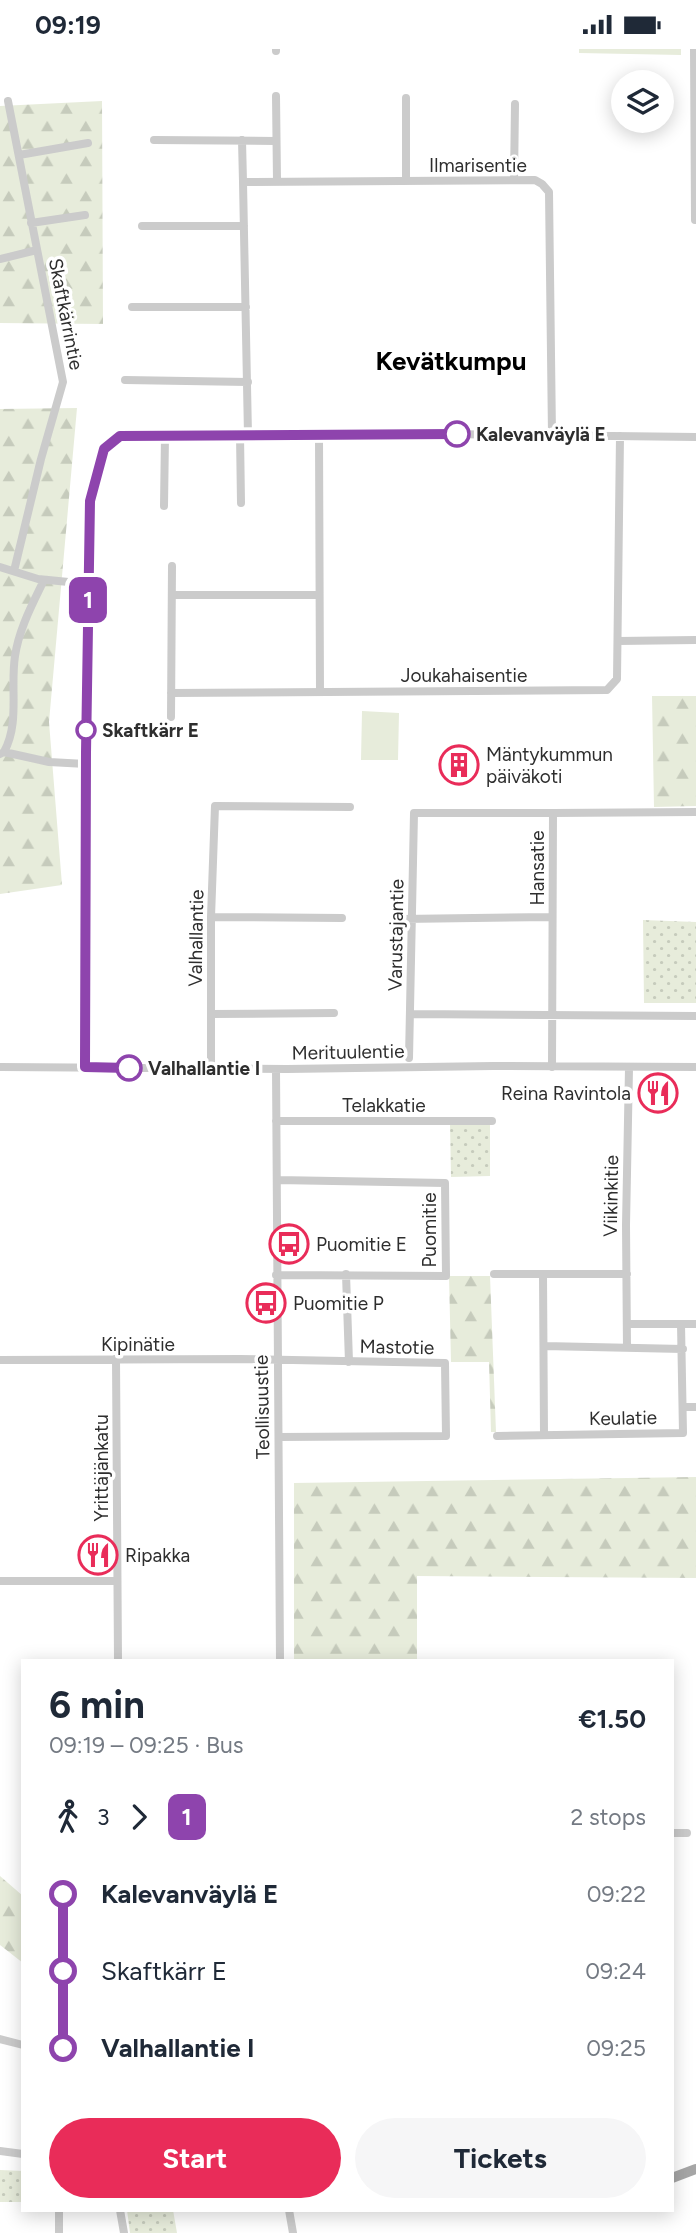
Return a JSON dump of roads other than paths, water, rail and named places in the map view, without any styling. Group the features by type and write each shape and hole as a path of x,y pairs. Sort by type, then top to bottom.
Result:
{"main road":[{"path":"674,2177 696,2169"}],"street":[{"path":"694,49 695,220"},
{"path":"276,96 277,181"},
{"path":"406,98 406,181"},
{"name":"Skaftkärrintie","path":"8,101 63,382 14,571"},
{"path":"514,180 515,104"},
{"path":"154,140 276,141"},
{"path":"241,503 248,382 242,140"},
{"path":"19,155 88,143"},
{"name":"Ilmarisentie","path":"243,182 535,180 542,184 549,192 552,435"},
{"path":"31,223 85,215"},
{"path":"142,226 244,226"},
{"path":"0,259 37,250"},
{"path":"132,307 246,307"},
{"path":"125,380 248,382"},
{"path":"85,1067 90,501 104,449 120,436 434,434 696,437"},
{"path":"164,506 165,436"},
{"path":"319,436 320,692"},
{"name":"Joukahaisentie","path":"171,693 607,690 617,679 620,436"},
{"path":"171,717 172,566"},
{"path":"0,567 44,580 89,584"},
{"path":"44,580 19,635 15,659 13,729 2,753 49,762 86,764"},
{"path":"172,595 319,596"},
{"path":"618,641 696,640"},
{"name":"Valhallantie","path":"211,1069 211,917 215,806 350,807"},
{"name":"Hansatie","path":"552,1066 553,813 696,812"},
{"name":"Varustajantie","path":"409,1058 414,813 553,813"},
{"path":"211,917 342,918"},
{"path":"402,919 552,917"},
{"path":"211,1014 334,1013"},
{"path":"410,1014 696,1016"},
{"name":"Merituulentie","path":"0,1067 696,1067"},
{"name":"Viikinkitie","path":"627,1348 629,1068"},
{"name":"Teollisuustie","path":"276,1069 280,1659"},
{"name":"Telakkatie","path":"276,1121 492,1121"},
{"name":"Puomitie","path":"276,1180 445,1183 446,1276 276,1275"},
{"path":"346,1274 349,1362"},
{"path":"494,1275 627,1274"},
{"path":"543,1275 544,1435"},
{"path":"627,1324 696,1324"},
{"name":"Keulatie","path":"497,1436 683,1433 681,1324"},
{"path":"544,1346 683,1349"},
{"name":"Yrittäjänkatu","path":"116,1359 118,1659"},
{"name":"Kipinätie","path":"0,1360 277,1361"},
{"name":"Mastotie","path":"277,1361 445,1363 446,1436 279,1437"},
{"path":"683,1407 696,1407"},
{"path":"0,1581 117,1581"},
{"path":"674,1833 687,1833"},
{"path":"0,2039 21,2044"},
{"path":"0,2151 21,2154"},
{"path":"59,2212 59,2233"},
{"path":"120,2212 124,2233"},
{"path":"289,2212 293,2233"}],"place":[{"name":"Kalevanväylä E","path":"457,434"},
{"name":"Skaftkärr E","path":"86,730"},
{"name":"Mäntykummun päiväkoti","path":"459,765"},
{"name":"Valhallantie I","path":"129,1068"},
{"name":"Reina Ravintola","path":"658,1093"},
{"name":"Puomitie E","path":"289,1244"},
{"name":"Puomitie P","path":"266,1303"},
{"name":"Ripakka","path":"98,1555"}],"district":[{"name":"Kevätkumpu","path":"451,361"}]}
